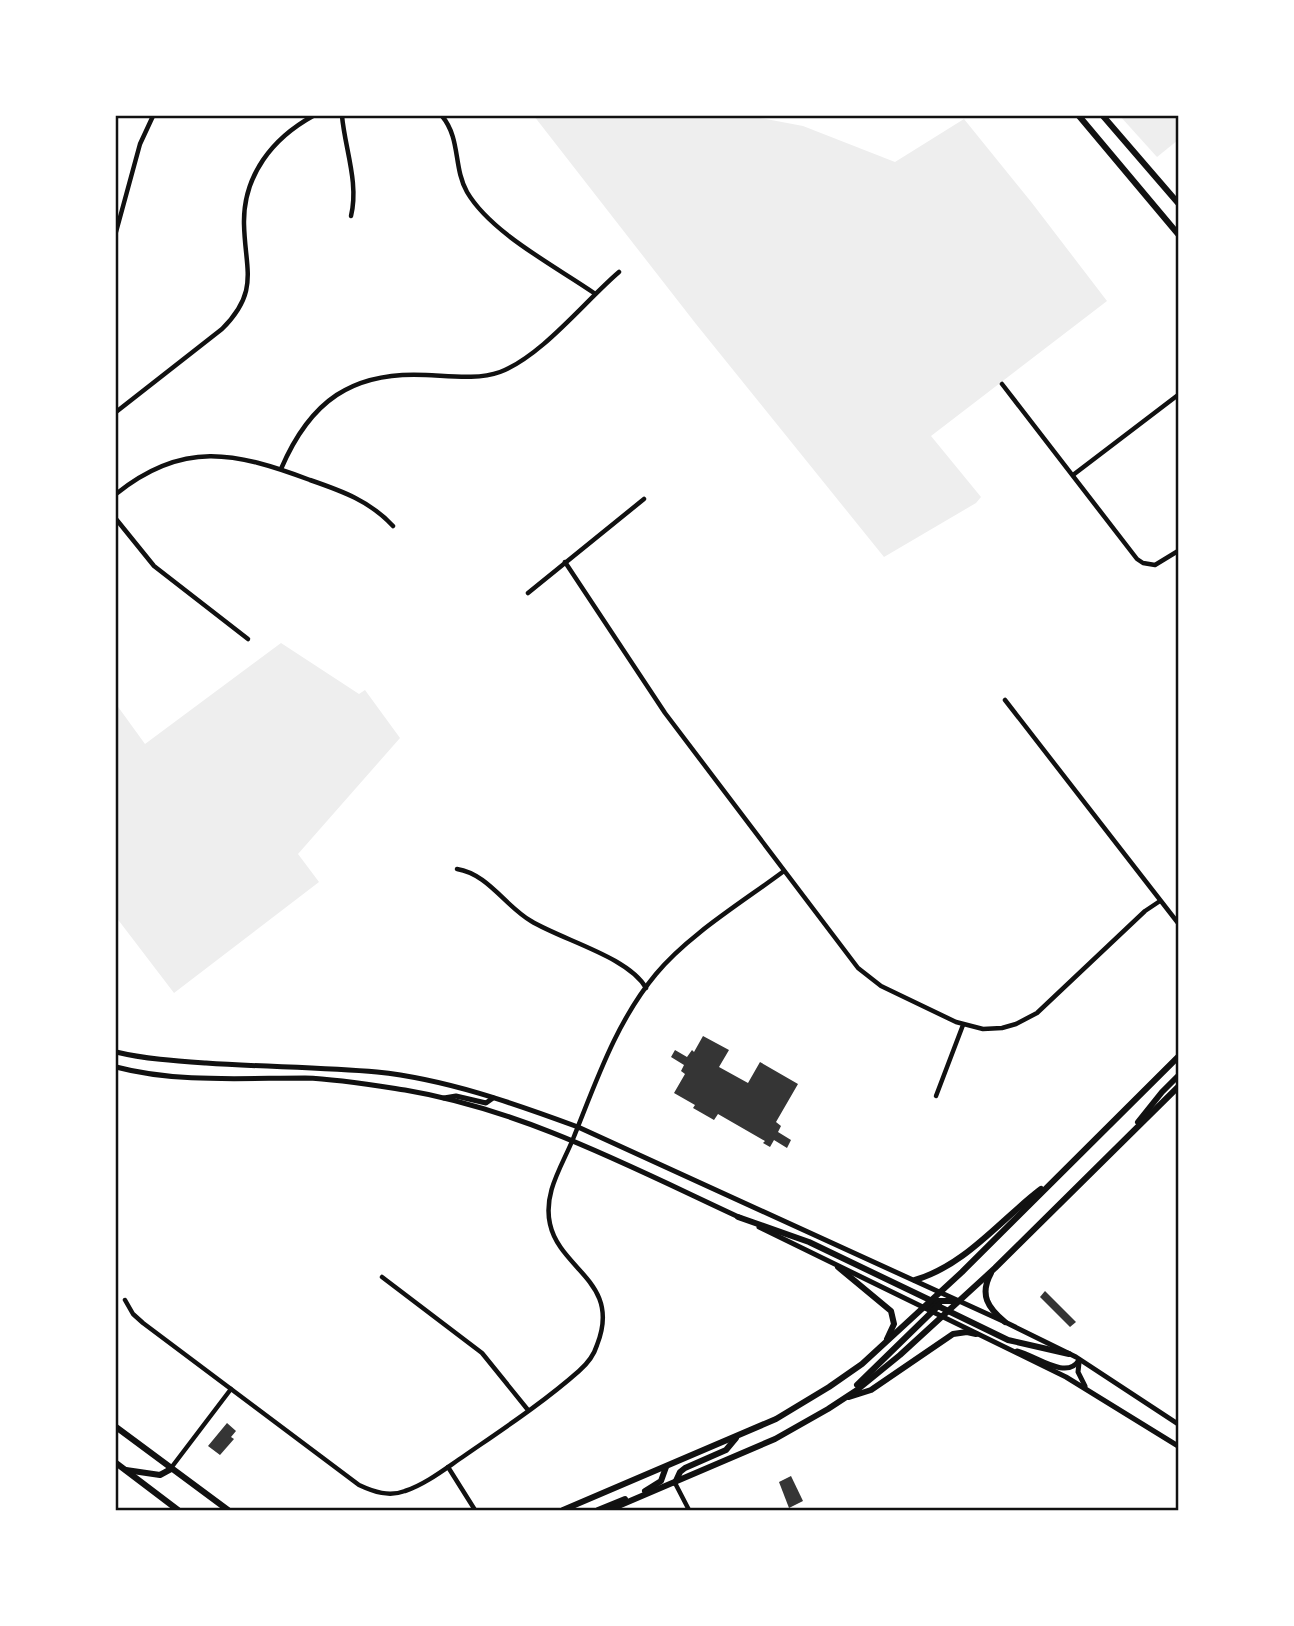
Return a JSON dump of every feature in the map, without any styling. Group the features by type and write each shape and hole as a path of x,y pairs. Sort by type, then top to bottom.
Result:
{"main road":[{"path":"1079,116 1178,234"},
{"path":"1103,116 1178,203"},
{"path":"958,1301 924,1308 573,1140 486,1109 406,1090 309,1078 185,1076 117,1067 118,1052 186,1062 378,1072 424,1080 493,1098 578,1126 1005,1322 1069,1354 1178,1424"},
{"path":"563,1510 776,1419 829,1387 881,1348 932,1301 1178,1057"},
{"path":"185,1076 186,1062"},
{"path":"212,1077 213,1063"},
{"path":"1122,1143 1178,1076"},
{"path":"609,1510 775,1439 846,1397 884,1368 995,1268 1178,1087"},
{"path":"441,1098 456,1096 486,1103 493,1098"},
{"path":"915,1280 941,1270 964,1255 1020,1205 1059,1175"},
{"path":"738,1217 809,1242 932,1301 941,1317 1088,1390 1178,1446"},
{"path":"838,1267 876,1297 892,1314 892,1329 881,1348"},
{"path":"995,1268 986,1285 985,1297 990,1308 1005,1322"},
{"path":"846,1397 937,1307 940,1292"},
{"path":"937,1307 1009,1340 1069,1354"},
{"path":"846,1397 871,1390 953,1334 976,1334"},
{"path":"1006,1348 1024,1352 1066,1370 1075,1367 1079,1360"},
{"path":"1079,1360 1078,1372 1088,1390"},
{"path":"116,1427 228,1510"},
{"path":"675,1483 685,1468 726,1450 738,1436"},
{"path":"116,1463 178,1509"},
{"path":"598,1510 657,1485 666,1467"},
{"path":"124,1470 160,1475 171,1469"}],"street":[{"path":"116,232 140,144 153,116"},
{"path":"116,412 222,329 236,313 248,283 249,259 244,217 253,179 261,163 279,140 293,127 313,116"},
{"path":"342,116 353,181 354,205 351,216"},
{"path":"442,116 454,134 462,181 480,210 501,230 594,293"},
{"path":"281,469 312,416 322,405 350,387 373,378 395,374 478,376 501,371 523,360 538,348 619,272"},
{"path":"1002,384 1137,559 1152,565 1161,564 1178,551"},
{"path":"1073,475 1178,394"},
{"path":"116,494 143,474 179,459 237,457 281,469 359,499 381,513 393,526"},
{"path":"528,593 644,499"},
{"path":"116,519 154,566 248,639"},
{"path":"565,562 665,713 853,962 867,977 881,986 963,1025 992,1029 1016,1024 1045,1007 1145,911 1160,901"},
{"path":"1004,701 1178,923"},
{"path":"457,869 474,873 506,903 532,922 596,951 633,972 641,978 646,988"},
{"path":"125,1300 143,1323 351,1479 370,1490 389,1494 402,1492 448,1467 528,1410 588,1361 598,1344 601,1309 596,1292 586,1275 557,1244 549,1221 548,1204 555,1178 618,1033 654,976 679,951 784,871"},
{"path":"936,1096 963,1025"},
{"path":"382,1277 482,1353 528,1410"},
{"path":"171,1469 231,1389"},
{"path":"448,1467 475,1510"},
{"path":"675,1483 689,1510"}],"shaded area":[{"path":"534,116 750,116 803,126 895,162 964,119 1107,301 931,436 981,497 976,503 884,557 696,324"},
{"path":"1120,116 1178,116 1178,140 1157,157"},
{"path":"281,643 359,694 365,690 400,738 298,854 319,882 174,993 116,917 116,704 145,744"}],"building":[{"path":"703,1036 729,1050 719,1067 748,1083 760,1062 798,1084 776,1122 781,1126 778,1132 791,1140 787,1148 774,1140 770,1147 763,1143 765,1141 718,1114 714,1120 674,1093 685,1074 681,1071 684,1065 671,1057 675,1050 687,1057 692,1050 694,1052"},
{"path":"1045,1291 1076,1322 1070,1327 1040,1297"},
{"path":"227,1423 236,1431 231,1437 234,1439 220,1455 208,1446"},
{"path":"791,1476 803,1501 789,1508 779,1482"}]}
